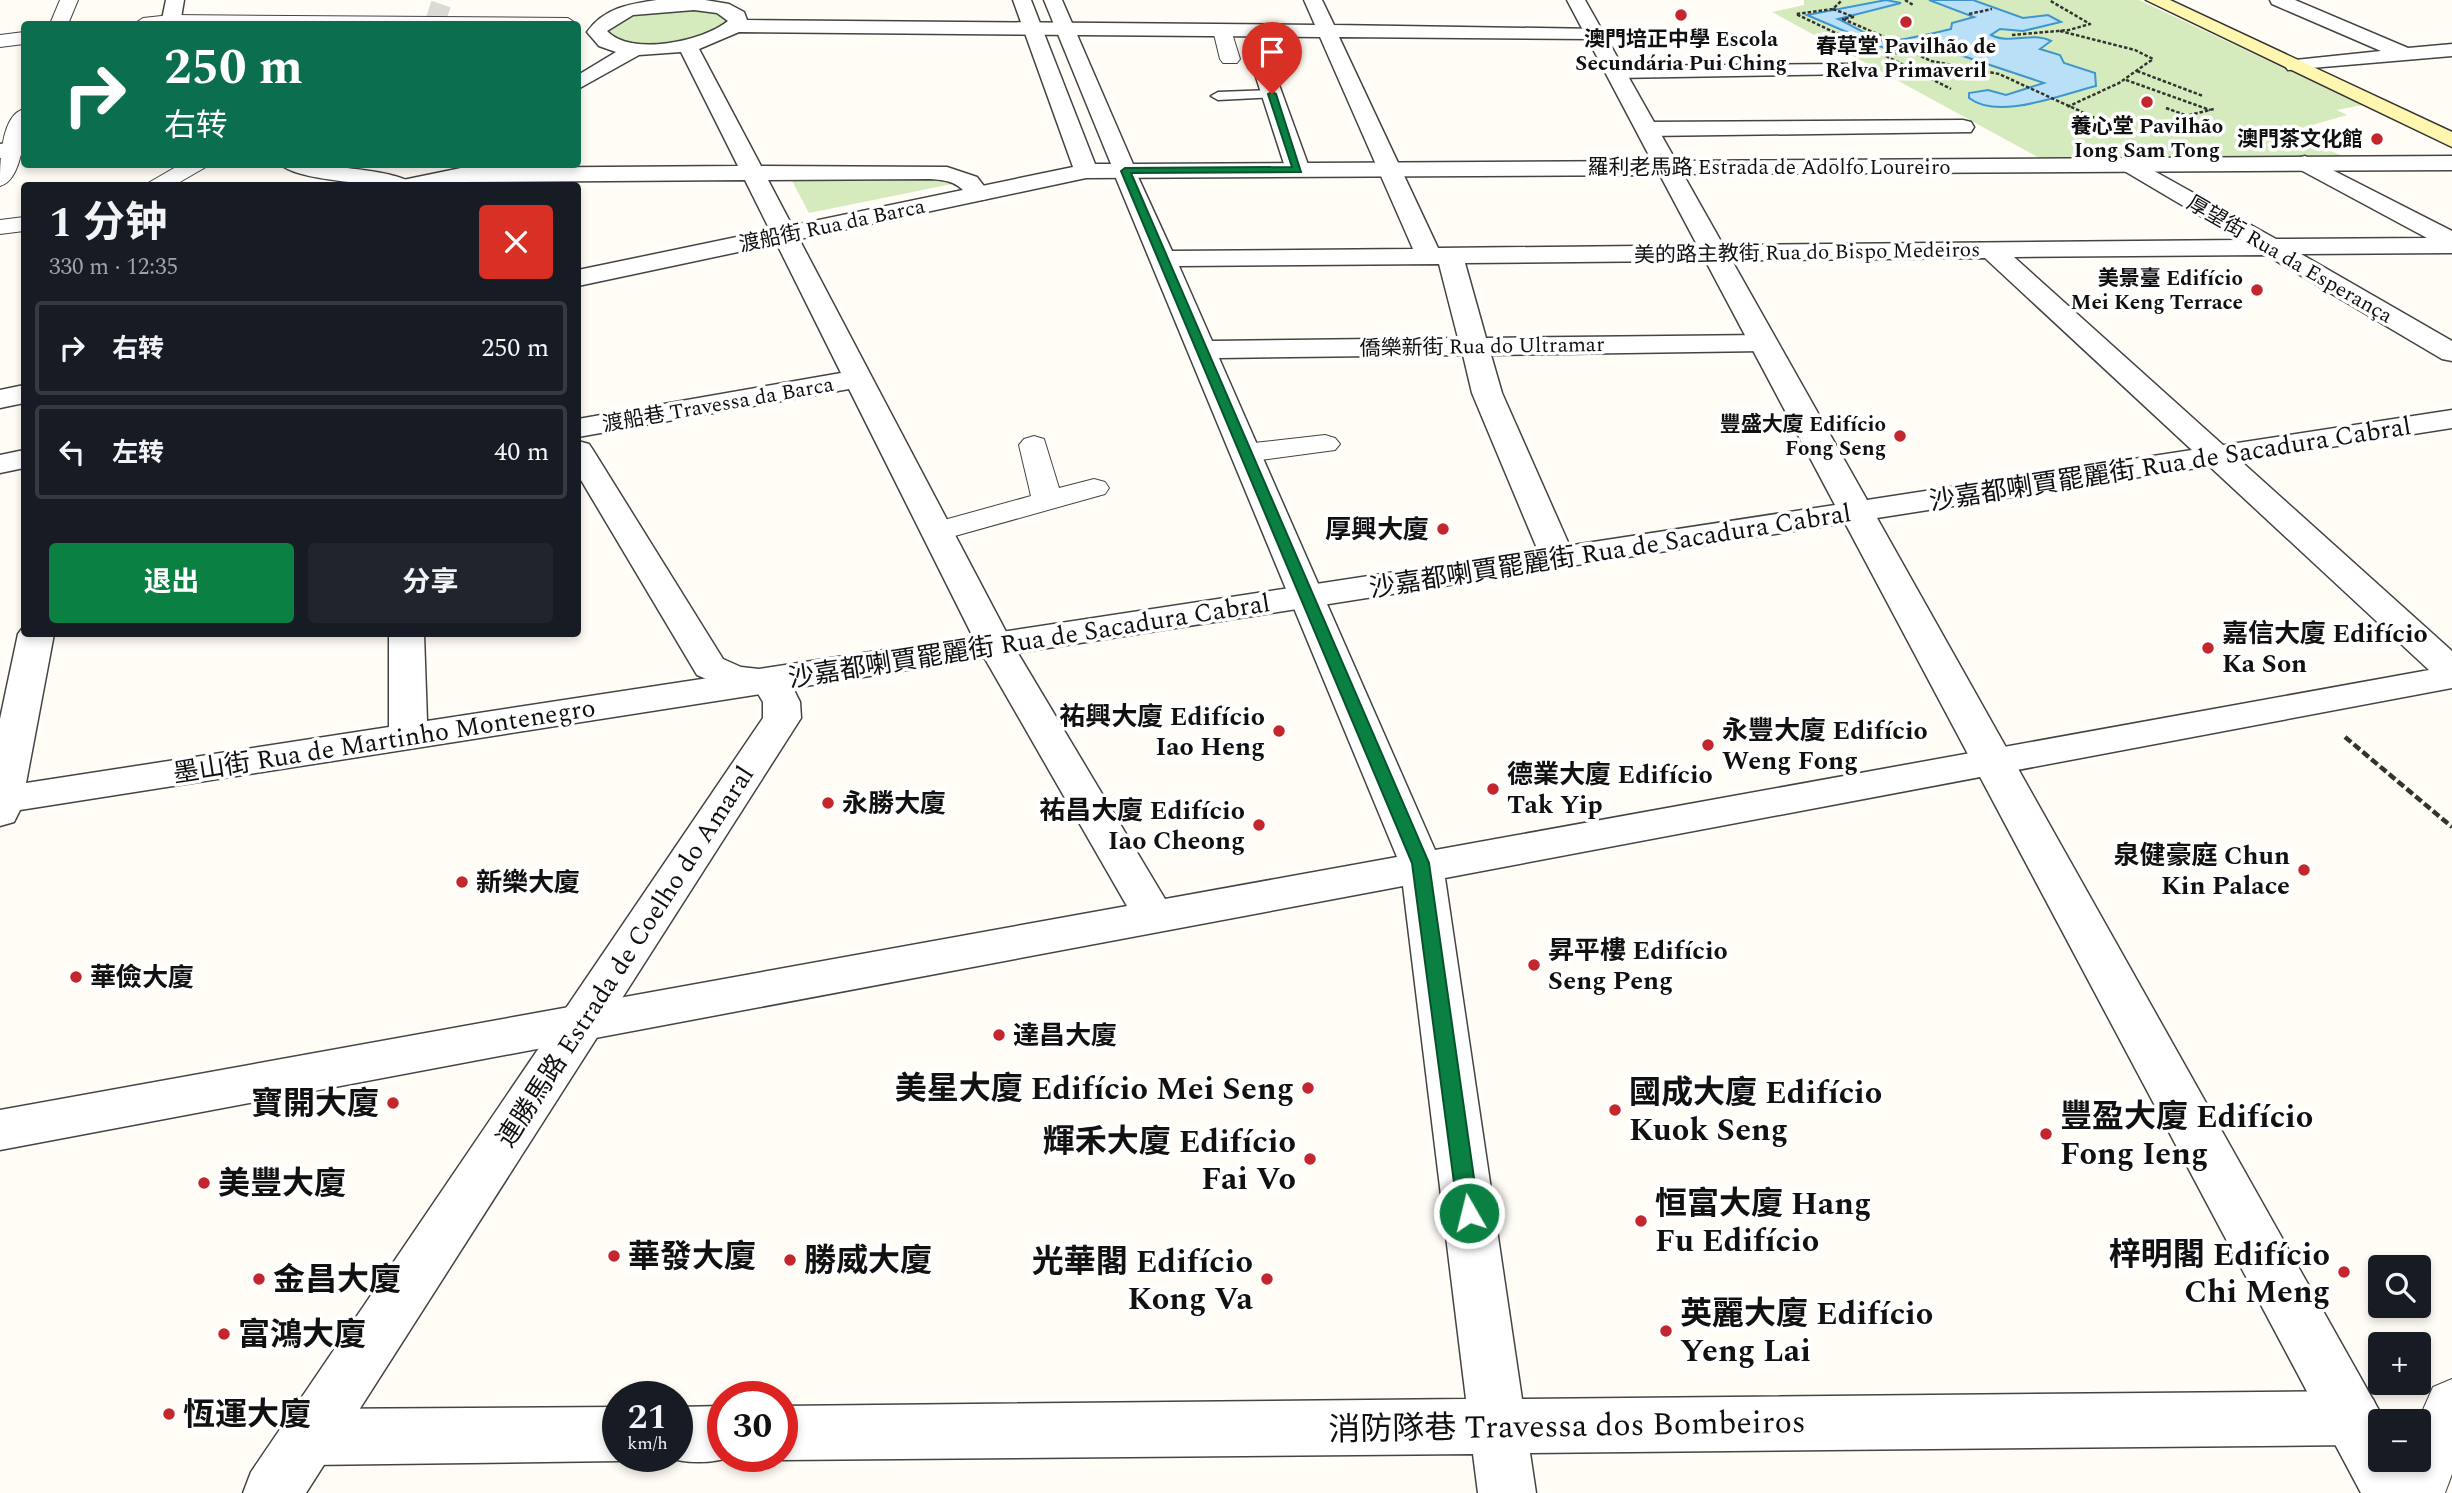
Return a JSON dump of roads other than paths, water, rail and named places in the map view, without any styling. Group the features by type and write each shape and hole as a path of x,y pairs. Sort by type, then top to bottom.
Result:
{"main road":[{"path":"2154,0 2452,140"}],"street":[{"path":"60,21 69,0"},
{"path":"171,21 175,0"},
{"path":"1022,0 1086,171 1130,180"},
{"path":"1054,0 1422,867 1507,1493"},
{"path":"1313,0 1389,169 1440,256 1475,346 1492,404 1558,558"},
{"path":"1576,0 2393,1493"},
{"path":"2279,0 2406,55"},
{"path":"581,24 601,25 629,11 680,2 728,10 737,16 737,26"},
{"path":"601,25 597,32 600,39 636,49 688,46 718,38 737,26 1326,30 1598,41 1630,49"},
{"path":"1222,30 1230,59"},
{"path":"0,41 21,38"},
{"path":"688,46 995,645 1154,916"},
{"path":"581,81 636,49"},
{"path":"2295,66 2452,50"},
{"path":"1615,72 1848,70"},
{"path":"1264,71 1298,170"},
{"path":"0,180 21,124"},
{"path":"1647,130 1963,127"},
{"path":"1830,128 1858,166"},
{"path":"2305,163 2452,243"},
{"name":"羅利老馬路 Estrada de Adolfo Loureiro","path":"1130,180 1298,170 2452,163"},
{"name":"厚望街 Rua da Esperança","path":"2129,164 2452,353"},
{"path":"162,182 192,168"},
{"path":"313,168 384,182"},
{"path":"415,182 446,169 753,174 923,172 963,179 974,185 978,194"},
{"name":"渡船街 Rua da Barca","path":"581,277 1086,171"},
{"path":"0,227 21,224"},
{"name":"美的路主教街 Rua do Bispo Medeiros","path":"1163,259 2452,243"},
{"path":"1991,250 2452,671"},
{"name":"僑樂新街 Rua do Ultramar","path":"1202,350 1763,343"},
{"name":"渡船巷 Travessa da Barca","path":"581,427 859,379"},
{"name":"沙嘉都喇賈罷麗街 Rua de Sacadura Cabral","path":"767,681 2452,419"},
{"path":"1245,453 1325,444"},
{"path":"1034,445 1047,501"},
{"path":"581,455 710,667 725,676 745,681 767,681"},
{"path":"0,464 21,460"},
{"path":"937,532 1094,488"},
{"path":"1,804 35,637"},
{"path":"406,637 408,737"},
{"path":"0,1130 2452,677"},
{"name":"墨山街 Rua de Martinho Montenegro","path":"1,804 767,681"},
{"name":"連勝馬路 Estrada de Coelho do Amaral","path":"272,1493 782,718 783,704 778,691 767,681"},
{"path":"2417,1493 2452,1405"},
{"name":"消防隊巷 Travessa dos Bombeiros","path":"798,1433 2353,1418"},
{"path":"309,1437 602,1434"}],"lane":[{"path":"1218,96 1272,94"}],"water":[{"path":"1886,0 1901,3 1838,19 1871,36 1891,41 1951,29 1952,23 1974,17 1929,0 1973,0 2023,18 2048,15 2061,22 2023,31 2000,29 1991,35 2006,39 2036,37 2051,41 2040,49 2060,55 2064,63 2095,73 2096,86 2031,104 1997,107 1982,104 1969,98 1969,93 1988,90 2006,95 2044,83 1960,55 1946,42 1930,42 1891,51 1807,15"}],"tunnel":[{"path":"436,19 441,4"}],"place":[{"name":"澳門培正中學 Escola Secundária Pui Ching","path":"1681,15"},
{"name":"春草堂 Pavilhão de Relva Primaveril","path":"1906,22"},
{"name":"養心堂 Pavilhão Iong Sam Tong","path":"2147,102"},
{"name":"澳門茶文化館","path":"2377,139"},
{"name":"美景臺 Edifício Mei Keng Terrace","path":"2257,290"},
{"name":"豐盛大廈 Edifício Fong Seng","path":"1900,436"},
{"name":"厚興大廈","path":"1443,529"},
{"name":"嘉信大廈 Edifício Ka Son","path":"2208,648"},
{"name":"祐興大廈 Edifício Iao Heng","path":"1279,731"},
{"name":"永豐大廈 Edifício Weng Fong","path":"1708,745"},
{"name":"德業大廈 Edifício Tak Yip","path":"1493,789"},
{"name":"永勝大廈","path":"828,803"},
{"name":"祐昌大廈 Edifício Iao Cheong","path":"1259,825"},
{"name":"泉健豪庭 Chun Kin Palace","path":"2304,870"},
{"name":"新樂大廈","path":"462,882"},
{"name":"昇平樓 Edifício Seng Peng","path":"1534,965"},
{"name":"華儉大廈","path":"76,977"},
{"name":"達昌大廈","path":"999,1035"},
{"name":"美星大廈 Edifício Mei Seng","path":"1308,1088"},
{"name":"寶開大廈","path":"393,1103"},
{"name":"國成大廈 Edifício Kuok Seng","path":"1615,1110"},
{"name":"豐盈大廈 Edifício Fong Ieng","path":"2046,1134"},
{"name":"輝禾大廈 Edifício Fai Vo","path":"1310,1159"},
{"name":"美豐大廈","path":"204,1183"},
{"name":"恒富大廈 Hang Fu Edifício","path":"1641,1221"},
{"name":"華發大廈","path":"614,1256"},
{"name":"勝威大廈","path":"790,1260"},
{"name":"梓明閣 Edifício Chi Meng","path":"2344,1272"},
{"name":"金昌大廈","path":"259,1279"},
{"name":"光華閣 Edifício Kong Va","path":"1267,1279"},
{"name":"英麗大廈 Edifício Yeng Lai","path":"1666,1331"},
{"name":"富鴻大廈","path":"224,1334"},
{"name":"恆運大廈","path":"169,1414"}]}
